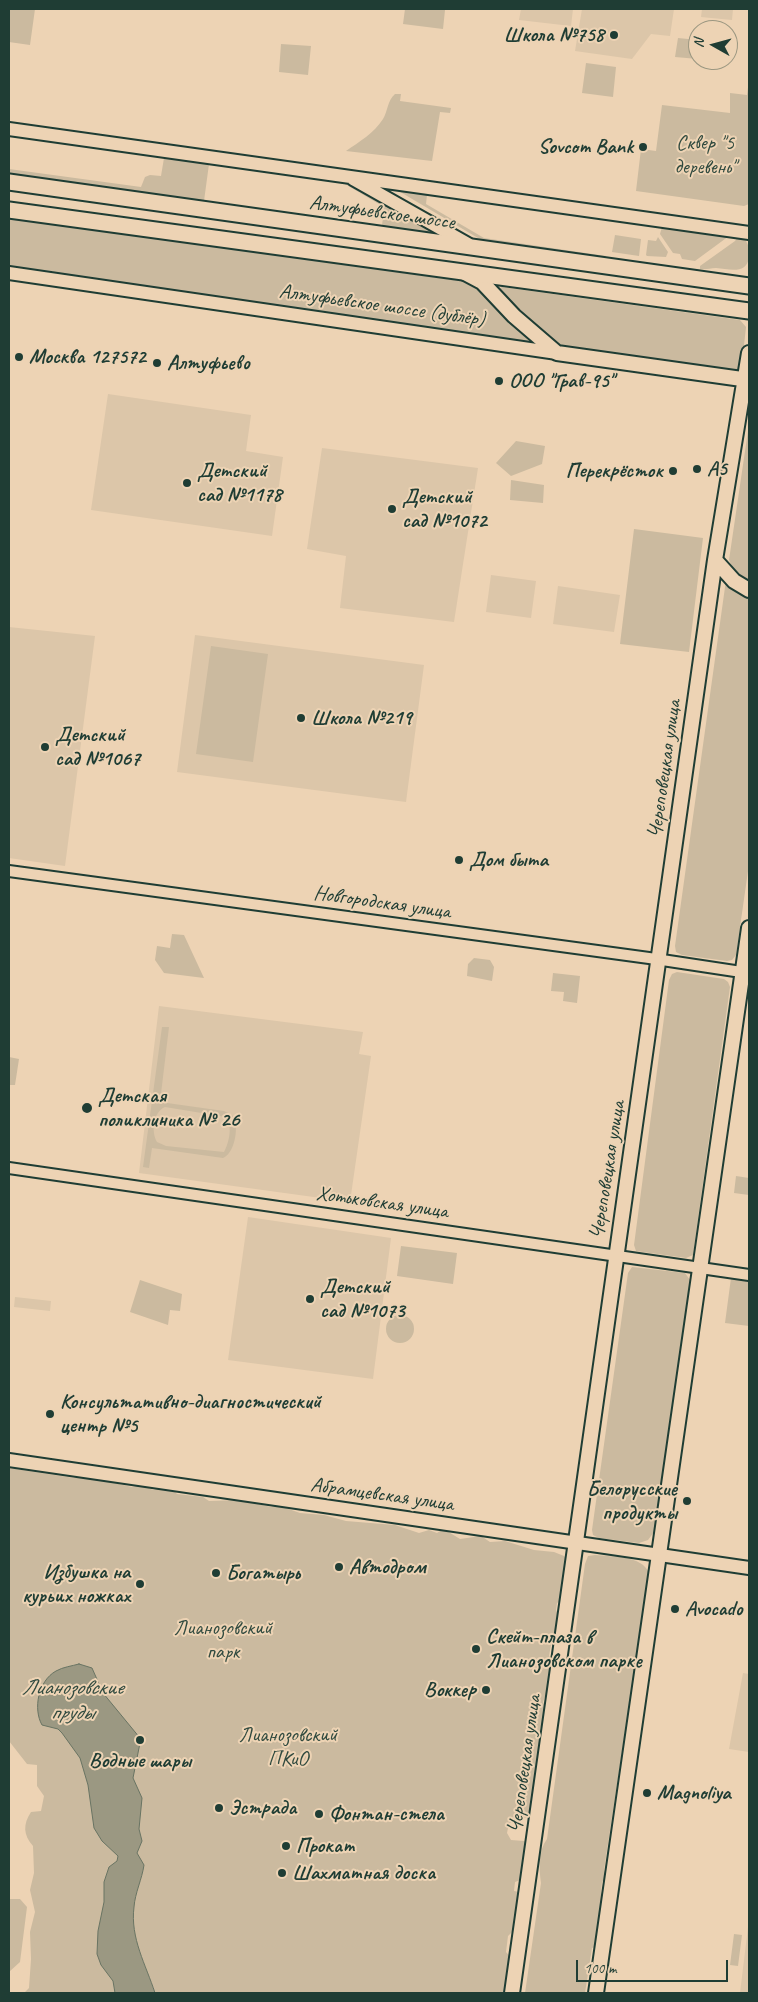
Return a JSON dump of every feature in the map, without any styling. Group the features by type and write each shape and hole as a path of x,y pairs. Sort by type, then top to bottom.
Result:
{"main road":[{"name":"Алтуфьевское шоссе","path":"9,182 749,286"},
{"path":"9,210 749,311"},
{"path":"458,270 482,282 514,316 557,353"},
{"name":"Алтуфьевское шоссе (дублёр)","path":"557,353 747,380"},
{"name":"Череповецкая улица","path":"512,1993 715,560 747,380 749,353"},
{"path":"715,560 734,581 749,590"},
{"path":"596,1993 701,1268 746,973 749,928"}],"street":[{"path":"9,129 749,233"},
{"path":"347,176 475,247"},
{"name":"Алтуфьевское шоссе (дублёр)","path":"9,273 557,353"},
{"name":"Новгородская улица","path":"9,871 746,973"},
{"name":"Хотьковская улица","path":"9,1168 749,1275"},
{"name":"Абрамцевская улица","path":"9,1460 749,1568"}],"shaded area":[{"path":"521,9 573,9 571,26 519,20"},
{"name":"Школа №758","path":"582,9 674,9 670,36 651,34 632,59 575,51"},
{"path":"702,9 733,9 732,20 701,17"},
{"name":"Детский сад №1178","path":"108,394 251,415 246,451 283,457 272,536 91,510"},
{"name":"Детский сад №1072","path":"322,448 478,468 454,622 340,608 346,556 307,549"},
{"path":"491,575 536,581 531,618 486,612"},
{"path":"558,586 620,595 614,632 553,624"},
{"name":"Детский сад №1067","path":"9,627 95,636 65,866 9,858"},
{"name":"Школа №219","path":"195,635 424,665 406,802 177,772"},
{"path":"159,1006 363,1032 359,1054 371,1056 350,1202 139,1173"},
{"name":"Детский сад №1073","path":"248,1217 391,1238 373,1379 228,1360"},
{"path":"15,1297 51,1301 50,1311 14,1307"},
{"path":"743,1673 749,1674 749,1752 729,1749"},
{"path":"749,1919 749,1993 740,1993"}],"green space":[{"path":"9,9 35,9 30,45 9,42"},
{"path":"405,9 445,10 443,29 403,24"},
{"path":"678,38 688,39 688,58 675,57"},
{"path":"281,44 311,46 308,75 279,72"},
{"path":"586,63 616,67 613,97 582,93"},
{"name":"Сквер \"5 деревень\"","path":"749,80 749,204 744,206 636,191 641,149 656,151 662,105 730,113 730,93 747,95"},
{"path":"395,94 401,94 400,101 451,108 450,113 440,112 432,161 346,151 375,129 385,116 390,100"},
{"path":"164,158 209,164 204,201 382,226 384,207 346,183 439,236 9,175 9,169 141,187 145,177 150,175 161,176"},
{"path":"397,190 427,195 426,204 484,238 606,256 605,259 483,241"},
{"path":"9,218 461,281 477,289 530,342 9,269"},
{"path":"662,227 729,236 695,261 682,259 680,254 673,253 660,234"},
{"path":"615,235 641,239 639,256 612,252"},
{"path":"658,237 668,252 666,257 647,256 648,240 656,241"},
{"path":"738,237 746,241 749,249 748,263 745,266 737,270 700,269 700,266"},
{"path":"502,287 740,320 746,327 742,364 738,371 733,372 559,347 498,293 498,289"},
{"path":"749,424 749,584 737,574 729,560"},
{"path":"516,441 545,446 542,464 511,476 496,463"},
{"path":"511,480 544,485 543,503 510,500"},
{"path":"634,529 703,538 689,652 620,644"},
{"path":"726,580 733,588 749,596 749,864 736,955 732,960 727,961 682,955 676,952 675,946"},
{"path":"211,646 268,654 253,762 196,754"},
{"path":"172,934 184,935 204,978 164,973 155,960 157,946 170,948"},
{"path":"474,958 490,960 494,967 492,981 467,976 468,964"},
{"path":"677,972 724,979 730,987 693,1255 686,1258 636,1251 634,1245 669,980 672,974"},
{"path":"553,973 580,976 577,1003 563,1001 564,992 551,991"},
{"path":"162,1027 169,1027 160,1102 224,1111 233,1117 236,1134 230,1152 223,1158 152,1148 149,1168 143,1167","holes":["165,1107 226,1117 230,1134 224,1152 166,1146 157,1142 155,1138 154,1123 158,1113"]},
{"path":"9,1057 19,1059 15,1085 9,1085"},
{"path":"736,1176 749,1178 749,1195 734,1193"},
{"path":"401,1246 457,1253 453,1284 397,1276"},
{"path":"632,1267 685,1273 690,1280 654,1532 648,1540 639,1543 599,1538 593,1535 592,1530 628,1273"},
{"path":"731,1278 749,1280 749,1326 725,1323"},
{"path":"140,1280 182,1294 180,1311 170,1310 168,1325 130,1312"},
{"path":"400,1315 410,1319 414,1329 410,1339 400,1343 390,1339 386,1329 390,1319"},
{"name":"Лианозовский парк","path":"9,1468 74,1478 84,1476 132,1487 142,1485 153,1490 161,1488 173,1490 177,1494 203,1497 209,1501 240,1500 271,1507 280,1506 300,1513 324,1515 346,1521 395,1525 419,1533 429,1530 437,1533 447,1531 460,1539 481,1536 490,1542 505,1541 534,1550 554,1552 564,1556 570,1562 565,1598 557,1603 556,1610 562,1622 559,1634 553,1634 549,1656 555,1664 553,1686 547,1691 543,1702 545,1712 540,1729 543,1735 537,1812 531,1816 509,1823 507,1833 511,1840 524,1841 533,1847 523,1879 515,1882 514,1891 519,1892 519,1913 514,1914 513,1931 508,1936 506,1952 512,1959 506,1989 503,1993 24,1993 29,1988 30,1932 35,1912 30,1890 34,1873 33,1846 27,1838 25,1825 31,1812 41,1811 44,1796 37,1786 37,1765 27,1764 9,1741"},
{"path":"595,1555 633,1560 645,1567 649,1573 604,1870 606,1878 602,1882 603,1902 595,1947 592,1948 585,1993 525,1993 541,1883 541,1855 547,1839 585,1564 588,1556"},
{"path":"9,1899 20,1899 27,1907 20,1962 9,1972"},
{"path":"734,1934 742,1935 738,1966 730,1965"}],"water":[{"name":"Лианозовские пруды","path":"79,1664 92,1668 103,1693 140,1738 133,1778 142,1798 139,1829 142,1841 137,1853 144,1865 137,1891 133,1918 134,1930 140,1951 155,1993 115,1993 113,1981 101,1965 97,1954 98,1931 104,1902 104,1882 109,1867 117,1861 118,1856 102,1841 94,1828 88,1785 80,1758 58,1729 42,1725 39,1718 39,1696 45,1681 56,1671"}],"place":[{"name":"Школа №758","path":"614,35"},
{"name":"Sovcom Bank","path":"643,147"},
{"name":"Москва 127572","path":"19,357"},
{"name":"Алтуфьево","path":"157,363"},
{"name":"ООО \"Грав-95\"","path":"499,381"},
{"name":"A5","path":"697,469"},
{"name":"Перекрёсток","path":"673,471"},
{"name":"Детский сад №1178","path":"187,483"},
{"name":"Детский сад №1072","path":"392,509"},
{"name":"Школа №219","path":"301,718"},
{"name":"Детский сад №1067","path":"45,747"},
{"name":"Дом быта","path":"459,860"},
{"name":"Детская поликлиника № 26","path":"87,1108"},
{"name":"Детский сад №1073","path":"310,1299"},
{"name":"Консультативно-диагностический центр №5","path":"50,1414"},
{"name":"Белорусские продукты","path":"687,1501"},
{"name":"Автодром","path":"339,1567"},
{"name":"Богатырь","path":"216,1573"},
{"name":"Избушка на курьих ножках","path":"140,1584"},
{"name":"Avocado","path":"675,1609"},
{"name":"Скейт-плаза в Лианозовском парке","path":"476,1649"},
{"name":"Воккер","path":"486,1690"},
{"name":"Водные шары","path":"140,1740"},
{"name":"Magnoliya","path":"647,1793"},
{"name":"Эстрада","path":"219,1808"},
{"name":"Фонтан-стела","path":"319,1814"},
{"name":"Прокат","path":"286,1846"},
{"name":"Шахматная доска","path":"282,1873"}],"park label":[{"name":"Лианозовский ПКиО","path":"288,1747"}]}
